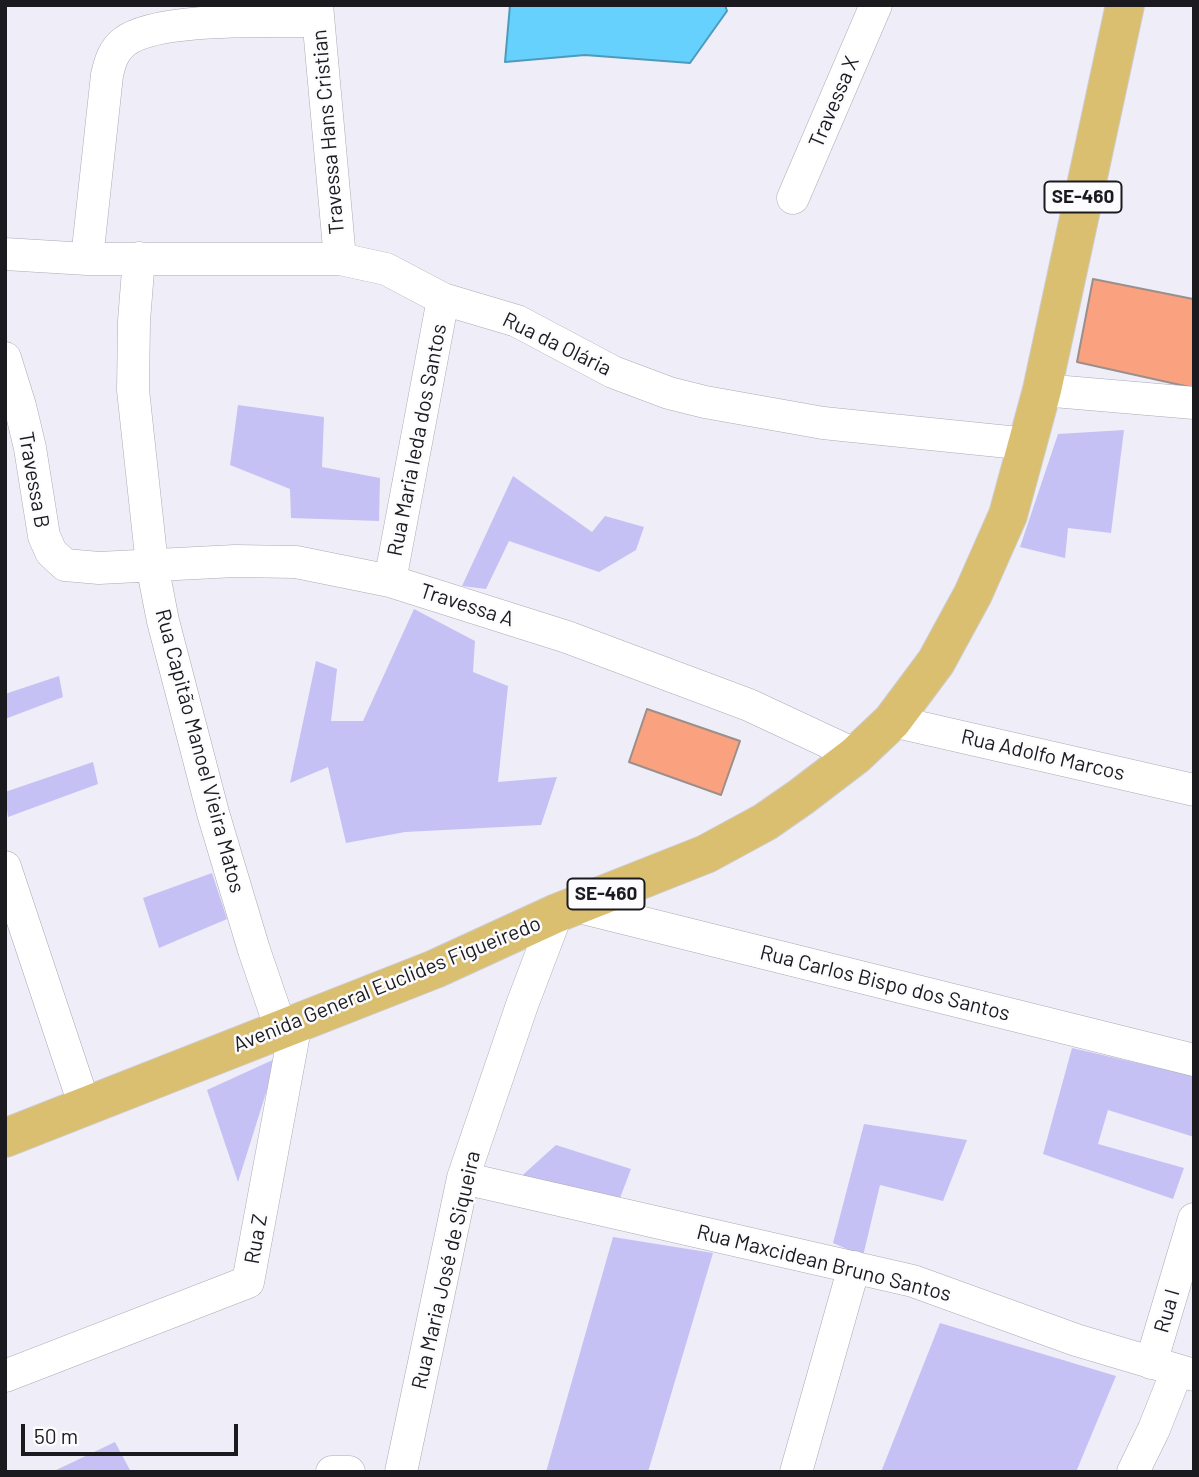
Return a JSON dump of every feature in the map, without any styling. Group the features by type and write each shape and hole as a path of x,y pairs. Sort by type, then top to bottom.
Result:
{"main road":[{"name":"Avenida General Euclides Figueiredo","path":"5,1138 435,969 566,910 706,854 765,822 856,755 892,721 936,662 973,594 1008,515 1042,390 1125,5"}],"street":[{"name":"Travessa X","path":"793,198 876,5"},
{"path":"87,259 107,75 114,52 128,40 173,26 317,13"},
{"name":"Travessa Hans Cristian","path":"317,13 340,259"},
{"name":"Rua da Olária","path":"5,254 87,259 340,259 386,269 443,299 517,321 613,372 669,393 823,423 1028,444"},
{"name":"Rua Capitão Manoel Vieira Matos","path":"139,258 132,390 152,565 168,645 254,950 289,1026"},
{"name":"Rua Maria Ieda dos Santos","path":"390,580 443,299"},
{"name":"Travessa B","path":"5,358 30,447 44,536 57,560"},
{"path":"1042,390 1194,403"},
{"name":"Travessa A","path":"57,560 77,568 296,562 390,580 567,637 749,705 856,755"},
{"name":"Rua Adolfo Marcos","path":"892,721 1194,790"},
{"path":"5,867 85,1107"},
{"name":"Rua Carlos Bispo dos Santos","path":"566,910 1194,1060"},
{"name":"Rua Maria José de Siqueira","path":"401,1472 464,1178 522,1005 566,910"},
{"name":"Rua Z","path":"5,1376 248,1282 289,1026"},
{"name":"Rua Maxcidean Bruno Santos","path":"464,1178 913,1281 1076,1340 1174,1370"},
{"name":"Rua I","path":"1133,1472 1154,1429 1174,1370 1194,1219"},
{"path":"796,1472 854,1267"},
{"path":"332,1472 349,1472"}],"shaded area":[{"path":"238,405 324,417 322,467 380,478 379,521 291,518 290,489 230,465"},
{"path":"1124,430 1111,533 1068,528 1065,558 1020,547 1058,434"},
{"path":"513,476 592,532 605,516 644,527 636,550 599,572 509,541 486,589 462,586"},
{"path":"414,609 475,641 473,672 508,686 498,782 557,777 541,825 405,832 346,843 328,767 290,783 316,661 337,669 331,721 363,721"},
{"path":"59,676 63,697 5,719 5,694"},
{"path":"93,762 98,784 8,817 5,792"},
{"path":"212,873 227,919 159,948 143,898"},
{"path":"1072,1048 1194,1076 1194,1137 1108,1110 1098,1144 1184,1168 1173,1199 1043,1154"},
{"path":"277,1058 238,1182 207,1090"},
{"path":"864,1124 967,1140 943,1201 880,1185 863,1256 833,1243"},
{"path":"556,1145 631,1169 620,1198 516,1181"},
{"path":"613,1237 713,1253 648,1472 546,1472"},
{"path":"940,1323 1116,1376 1076,1472 881,1472"},
{"path":"115,1442 131,1472 52,1472"}],"water":[{"path":"510,5 725,5 727,11 690,63 585,55 505,62"}],"building":[{"path":"1093,279 1193,299 1194,294 1194,388 1077,362"},
{"path":"647,709 740,741 721,795 629,762"}]}
